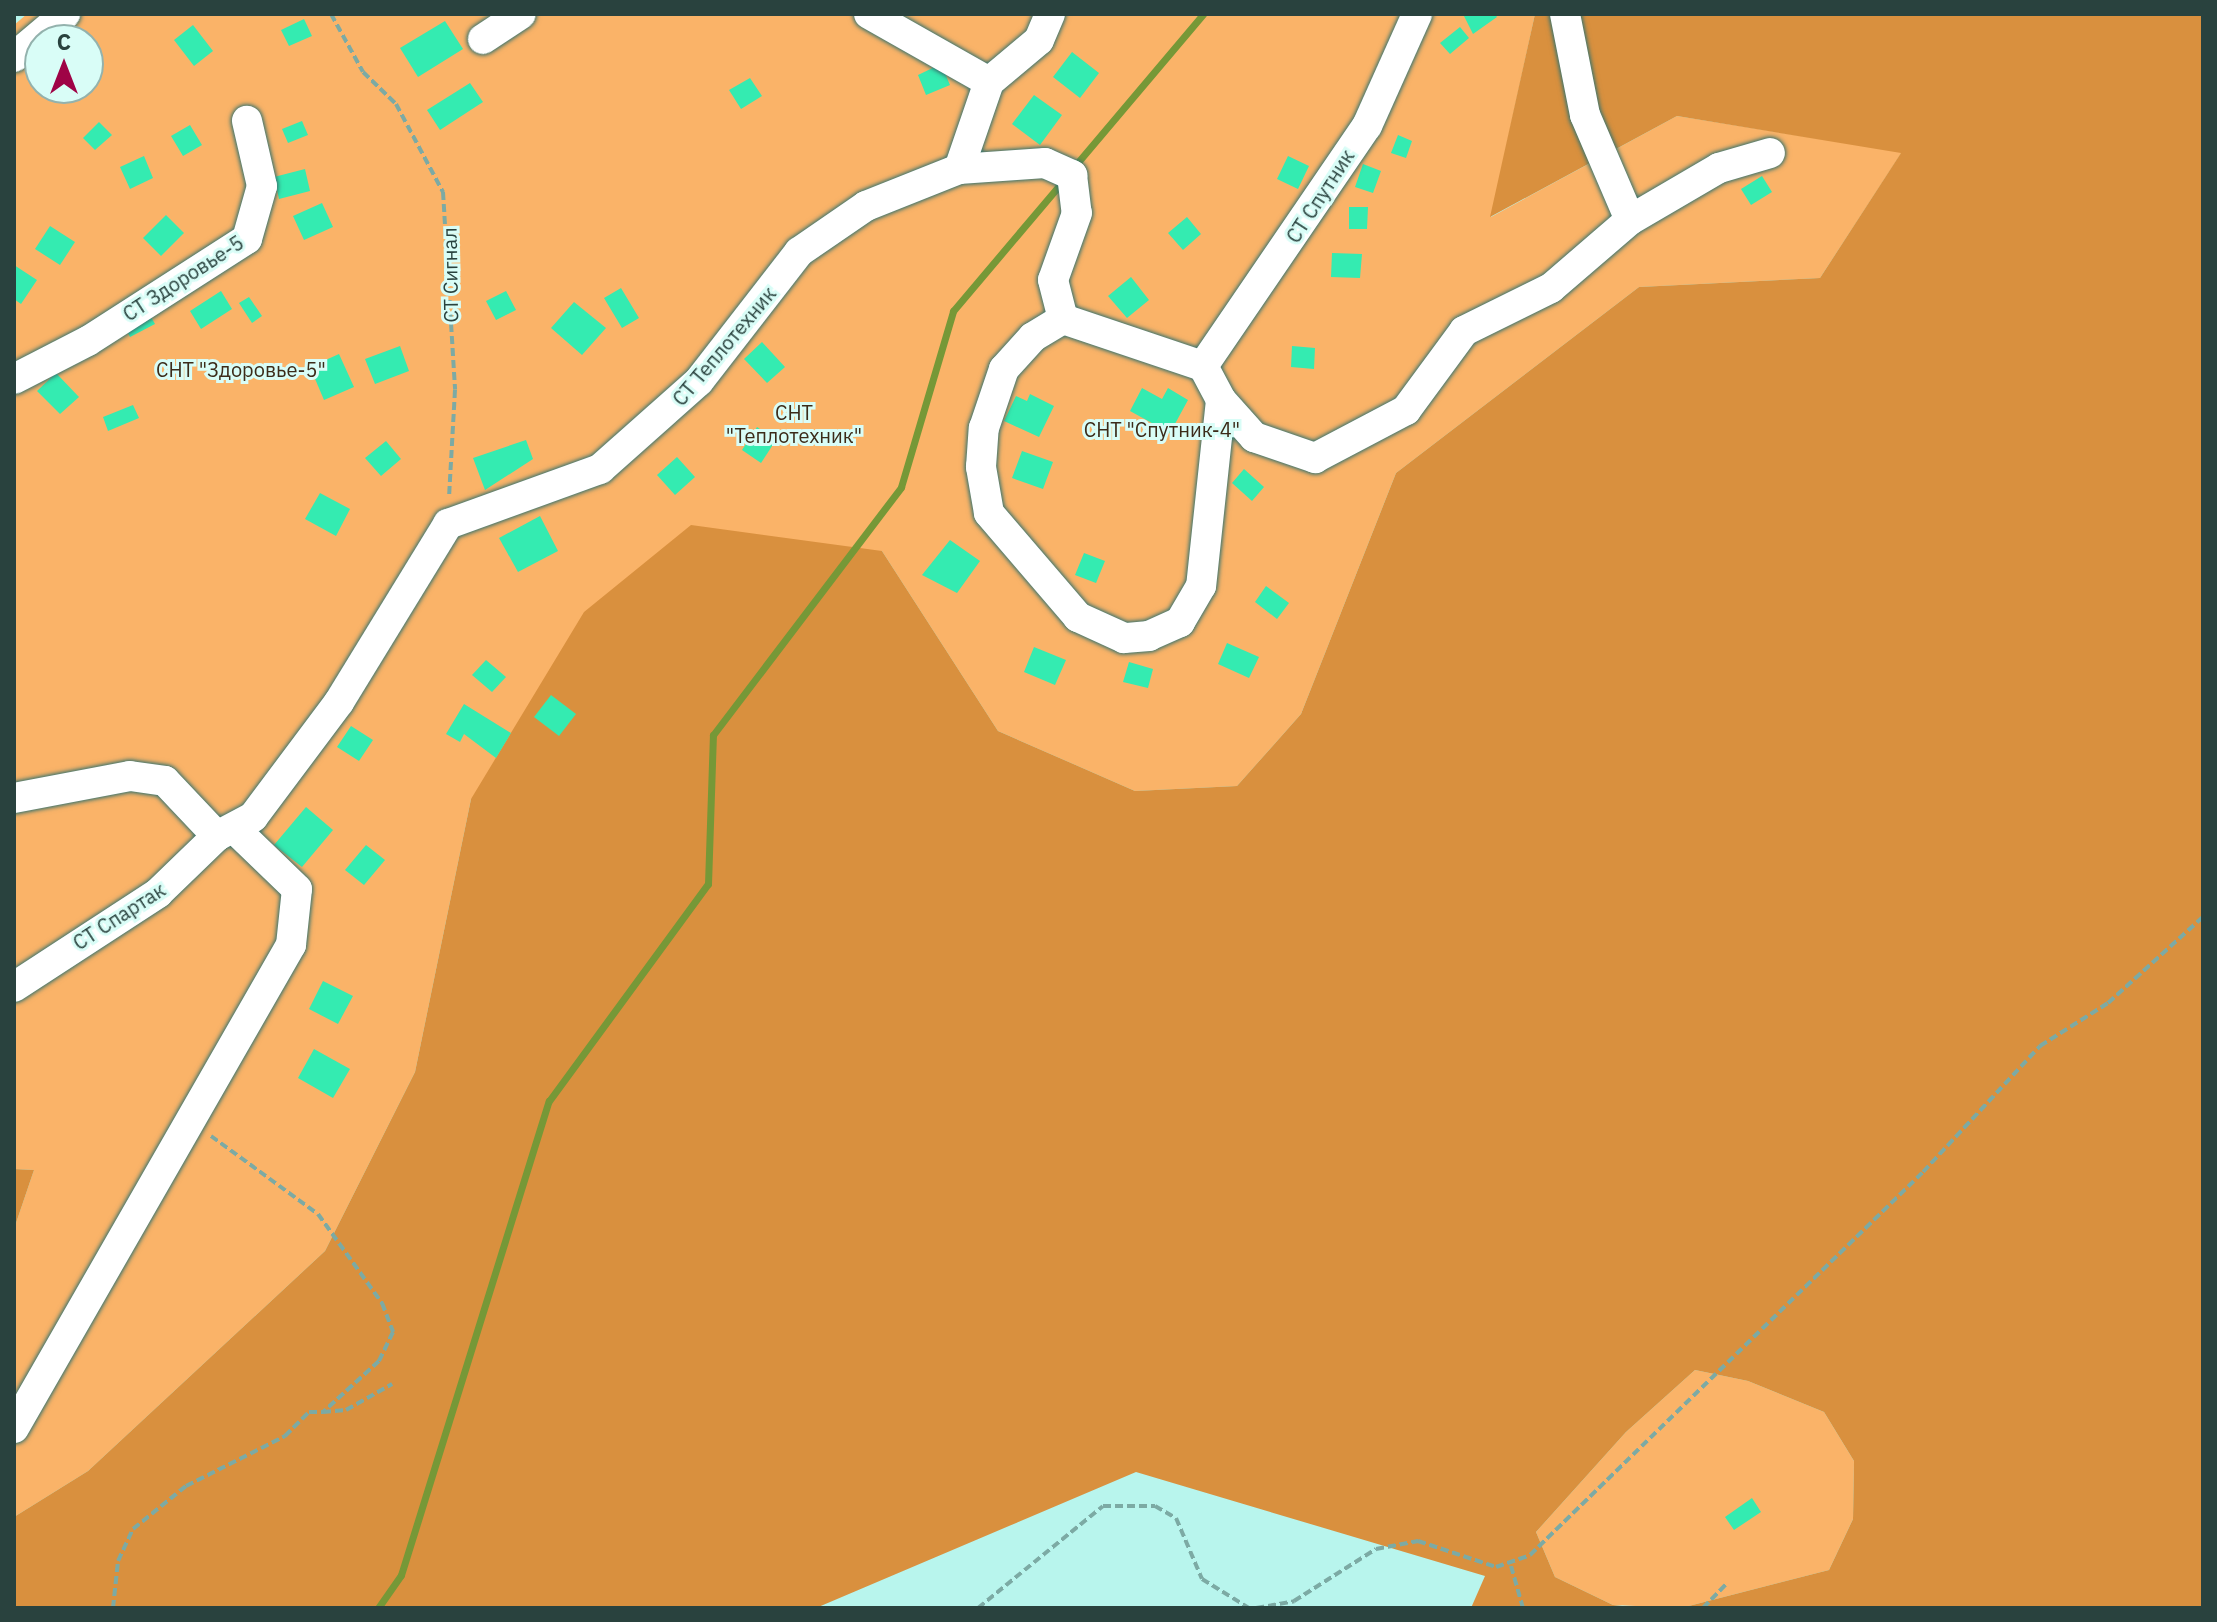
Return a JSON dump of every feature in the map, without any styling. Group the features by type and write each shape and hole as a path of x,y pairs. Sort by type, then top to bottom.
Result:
{"lane":[{"path":"14,57 65,14"},
{"path":"483,39 521,14"},
{"path":"869,14 989,82"},
{"path":"959,169 989,82 1039,40 1050,14"},
{"name":"СТ Спутник","path":"1203,366 1367,126 1417,14"},
{"path":"1565,14 1585,115 1630,220"},
{"name":"СТ Здоровье-5","path":"14,379 88,341 247,239 262,186 247,121"},
{"path":"1221,400 1201,586 1180,622 1124,638 1078,617 989,513 981,467 1004,369 1033,337 1063,319 1203,366 1221,400 1254,437 1315,458 1406,410 1464,331 1551,288 1630,220 1719,168 1770,153"},
{"name":"СТ Теплотехник","path":"448,524 600,469 699,381 799,252 866,206 959,169 1045,163 1072,175 1077,213 1053,280 1063,319"},
{"path":"227,834 339,702 448,524"},
{"path":"14,798 130,776 165,781 297,889 291,945 181,1127 14,1428"},
{"name":"СТ Спартак","path":"14,987 158,893 227,834"}],"path":[{"name":"СТ Сигнал","path":"331,14 355,61 396,104 443,192 455,390 448,524"},
{"path":"1511,1566 1923,1172 2040,1046 2108,1003 2203,917"},
{"path":"181,1127 198,1125 258,1175 291,1189 382,1303 393,1332 379,1361 323,1412"},
{"path":"113,1608 118,1561 133,1529 186,1486 285,1436 309,1412 346,1410 392,1384"},
{"path":"978,1608 1103,1506 1155,1506 1176,1518 1202,1579 1225,1599 1249,1608"},
{"path":"1256,1608 1294,1601 1376,1549 1418,1541 1511,1566"},
{"path":"1511,1566 1523,1608"},
{"path":"1703,1608 1727,1583"},
{"path":"1224,1608 1225,1599"}],"green space":[{"path":"27,14 1535,14 1491,217 1677,116 1902,152 1820,278 1639,287 1396,473 1301,714 1237,786 1135,791 998,731 882,551 471,799 415,1072 325,1251 88,1471 14,1517 14,1229 34,1170 14,1169 14,25"},
{"path":"1695,1370 1748,1381 1824,1412 1854,1461 1853,1519 1829,1570 1681,1608 1613,1605 1555,1577 1536,1532 1626,1432"}],"shaded area":[{"path":"1535,14 2203,14 2203,1608 1681,1608 1829,1570 1853,1519 1854,1461 1824,1412 1748,1381 1695,1370 1626,1432 1536,1532 1555,1577 1613,1605 1641,1608 1471,1608 1485,1576 1136,1472 816,1608 14,1608 14,1517 88,1471 325,1251 415,1072 471,799 584,612 691,525 882,551 998,731 1135,791 1237,786 1301,714 1396,473 1639,287 1820,278 1901,153 1677,116 1490,217"},
{"path":"14,1169 34,1170 14,1229"}],"building":[{"path":"1463,14 1495,14 1497,17 1473,34"},
{"path":"304,19 312,36 289,46 281,30"},
{"path":"445,21 463,49 418,77 400,48"},
{"path":"193,25 213,51 194,66 174,40"},
{"path":"1460,27 1469,38 1450,54 1440,43"},
{"path":"1072,52 1099,73 1080,98 1053,77"},
{"path":"941,64 950,85 926,95 918,75"},
{"path":"750,78 762,96 741,109 729,90"},
{"path":"470,83 483,102 440,130 427,110"},
{"path":"1034,95 1062,115 1040,145 1012,124"},
{"path":"302,121 308,135 288,143 282,129"},
{"path":"99,122 112,135 95,150 83,138"},
{"path":"190,125 202,145 183,156 171,136"},
{"path":"1398,135 1412,141 1406,158 1391,153"},
{"path":"144,156 153,178 130,189 120,167"},
{"path":"1288,156 1309,166 1298,189 1277,179"},
{"path":"1363,164 1381,171 1373,193 1355,187"},
{"path":"305,169 310,191 279,199 274,177"},
{"path":"1762,176 1772,192 1751,205 1741,189"},
{"path":"322,203 333,227 304,240 293,216"},
{"path":"1349,207 1368,207 1367,229 1349,229"},
{"path":"166,215 184,233 161,256 143,238"},
{"path":"1187,217 1201,234 1183,250 1168,233"},
{"path":"50,226 75,242 60,265 35,249"},
{"path":"1332,253 1362,254 1360,278 1331,277"},
{"path":"14,265 37,280 21,304 14,299"},
{"path":"1131,277 1149,300 1127,318 1108,296"},
{"path":"621,288 639,318 622,328 604,298"},
{"path":"221,291 232,309 201,329 190,311"},
{"path":"506,291 516,310 496,320 486,301"},
{"path":"249,297 262,316 252,323 239,303"},
{"path":"574,302 606,328 582,355 551,328"},
{"path":"147,310 155,324 130,337 123,323"},
{"path":"762,342 785,367 767,383 744,359"},
{"path":"400,346 409,371 375,384 365,359"},
{"path":"1292,346 1315,348 1314,369 1291,367"},
{"path":"339,354 354,387 324,400 310,367"},
{"path":"56,373 79,397 60,414 37,391"},
{"path":"1142,388 1162,399 1168,388 1188,400 1170,433 1130,411"},
{"path":"1030,394 1054,406 1039,437 1004,421 1016,396 1027,401"},
{"path":"133,405 139,418 108,431 103,417"},
{"path":"757,427 776,440 761,463 742,450"},
{"path":"526,440 533,459 485,490 473,458"},
{"path":"386,441 401,459 381,476 365,458"},
{"path":"1022,451 1053,462 1043,489 1012,478"},
{"path":"677,457 695,477 675,495 657,475"},
{"path":"1244,469 1264,487 1252,501 1232,483"},
{"path":"320,493 350,509 336,536 305,519"},
{"path":"540,516 558,551 518,572 499,538"},
{"path":"950,540 980,561 957,593 922,575"},
{"path":"1084,553 1105,561 1096,583 1075,575"},
{"path":"1266,586 1289,603 1277,619 1255,602"},
{"path":"1227,643 1259,657 1249,678 1218,664"},
{"path":"1034,647 1066,660 1055,685 1024,672"},
{"path":"486,660 506,677 492,692 472,675"},
{"path":"1129,662 1153,669 1148,688 1123,682"},
{"path":"551,695 576,714 559,736 534,717"},
{"path":"464,704 511,733 496,758 464,734 460,742 446,734"},
{"path":"351,726 373,740 359,761 337,747"},
{"path":"306,807 333,830 302,867 274,845"},
{"path":"366,845 385,860 364,885 345,870"},
{"path":"323,981 353,996 338,1024 309,1009"},
{"path":"314,1049 350,1069 333,1098 298,1078"},
{"path":"1752,1498 1761,1512 1734,1530 1725,1517"}],"waterway":[{"path":"1073,168 1203,14"},
{"path":"378,1608 401,1575 549,1101 708,884 713,735 901,487 953,311 1063,181"}],"park label":[{"name":"СНТ \"Здоровье-5\"","path":"241,369"},
{"name":"СНТ \"Теплотехник\"","path":"794,424"},
{"name":"СНТ \"Спутник-4\"","path":"1162,429"}]}
